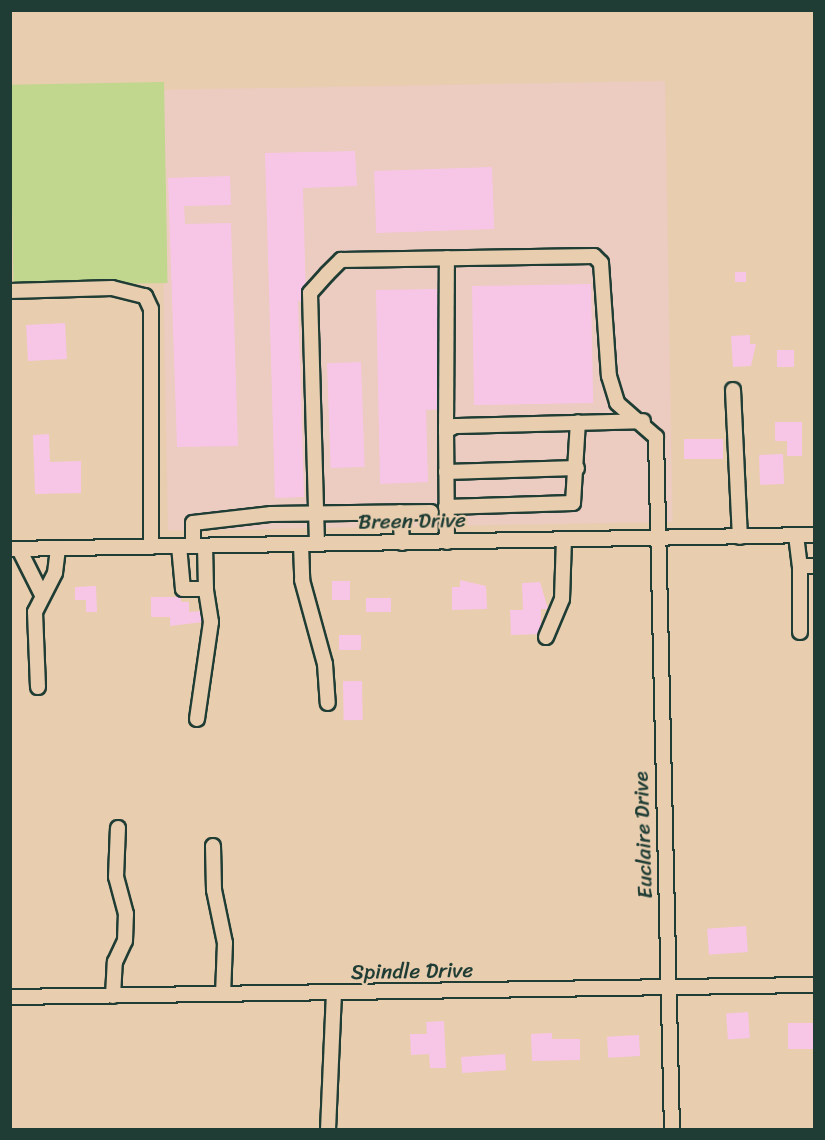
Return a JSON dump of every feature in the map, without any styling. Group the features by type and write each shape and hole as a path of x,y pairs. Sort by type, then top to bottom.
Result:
{"street":[{"path":"317,544 310,293 341,260 594,256 601,263 609,376 617,403 643,420"},
{"path":"447,258 447,542"},
{"path":"10,291 112,288 145,296 151,309 151,547"},
{"path":"733,390 740,537"},
{"path":"446,431 455,426 643,420"},
{"name":"Euclaire Drive","path":"643,420 656,437 656,539 672,1130"},
{"path":"446,507 573,502 577,468 578,422"},
{"path":"446,472 577,468"},
{"path":"400,512 402,543"},
{"path":"206,589 183,589 192,546 193,523 227,522 271,514 431,512"},
{"path":"227,522 227,545"},
{"path":"796,535 800,567 800,632"},
{"name":"Breen Drive","path":"15,549 814,535"},
{"path":"546,637 562,599 564,540"},
{"path":"301,544 302,580 325,664 328,703"},
{"path":"192,546 206,589 211,622 196,719"},
{"path":"38,687 34,621 42,595 55,573 58,548"},
{"path":"15,549 42,595"},
{"path":"800,567 814,566"},
{"path":"112,996 115,962 125,941 126,914 116,877 118,828"},
{"path":"213,846 214,890 225,943 223,994"},
{"name":"Spindle Drive","path":"10,997 814,985"},
{"path":"328,1130 334,1096 333,993"}],"shaded area":[{"path":"665,81 673,522 168,531 160,90"}],"green space":[{"path":"164,82 168,283 14,286 10,85"}],"building":[{"path":"355,151 357,186 303,188 306,301 298,301 304,497 275,498 265,153"},
{"path":"492,167 494,229 376,233 374,171"},
{"path":"230,176 231,205 184,206 185,224 231,223 238,446 177,447 168,178"},
{"path":"735,272 746,272 746,282 735,282"},
{"path":"591,284 593,403 474,405 472,286"},
{"path":"437,289 441,409 426,410 428,482 380,484 376,290"},
{"path":"65,323 67,359 28,361 26,325"},
{"path":"750,335 750,344 756,344 751,366 733,367 731,336"},
{"path":"777,350 794,350 794,367 777,367"},
{"path":"361,362 365,467 331,468 327,363"},
{"path":"775,422 802,422 802,456 787,456 787,441 775,441"},
{"path":"49,434 50,462 81,461 81,493 35,494 33,435"},
{"path":"684,439 723,439 723,459 684,459"},
{"path":"783,454 784,484 760,485 759,455"},
{"path":"460,580 486,586 487,609 452,610 452,587 460,587"},
{"path":"332,581 350,581 350,600 332,600"},
{"path":"540,582 548,609 541,609 541,634 511,635 510,610 523,610 522,583"},
{"path":"96,586 97,612 86,612 86,600 75,600 75,587"},
{"path":"151,597 181,597 181,602 189,602 189,612 203,611 203,622 170,626 170,617 151,617"},
{"path":"366,598 391,598 391,612 366,612"},
{"path":"339,635 361,635 361,650 339,650"},
{"path":"343,681 362,681 363,720 344,720"},
{"path":"746,926 748,952 709,955 707,929"},
{"path":"748,1012 750,1038 728,1039 726,1014"},
{"path":"444,1021 446,1068 430,1068 429,1054 411,1055 410,1034 427,1034 426,1022"},
{"path":"788,1023 814,1023 814,1049 788,1049"},
{"path":"552,1033 552,1039 580,1039 580,1060 532,1061 531,1034"},
{"path":"639,1035 640,1056 608,1058 607,1037"},
{"path":"505,1054 506,1070 462,1073 461,1057"}]}
